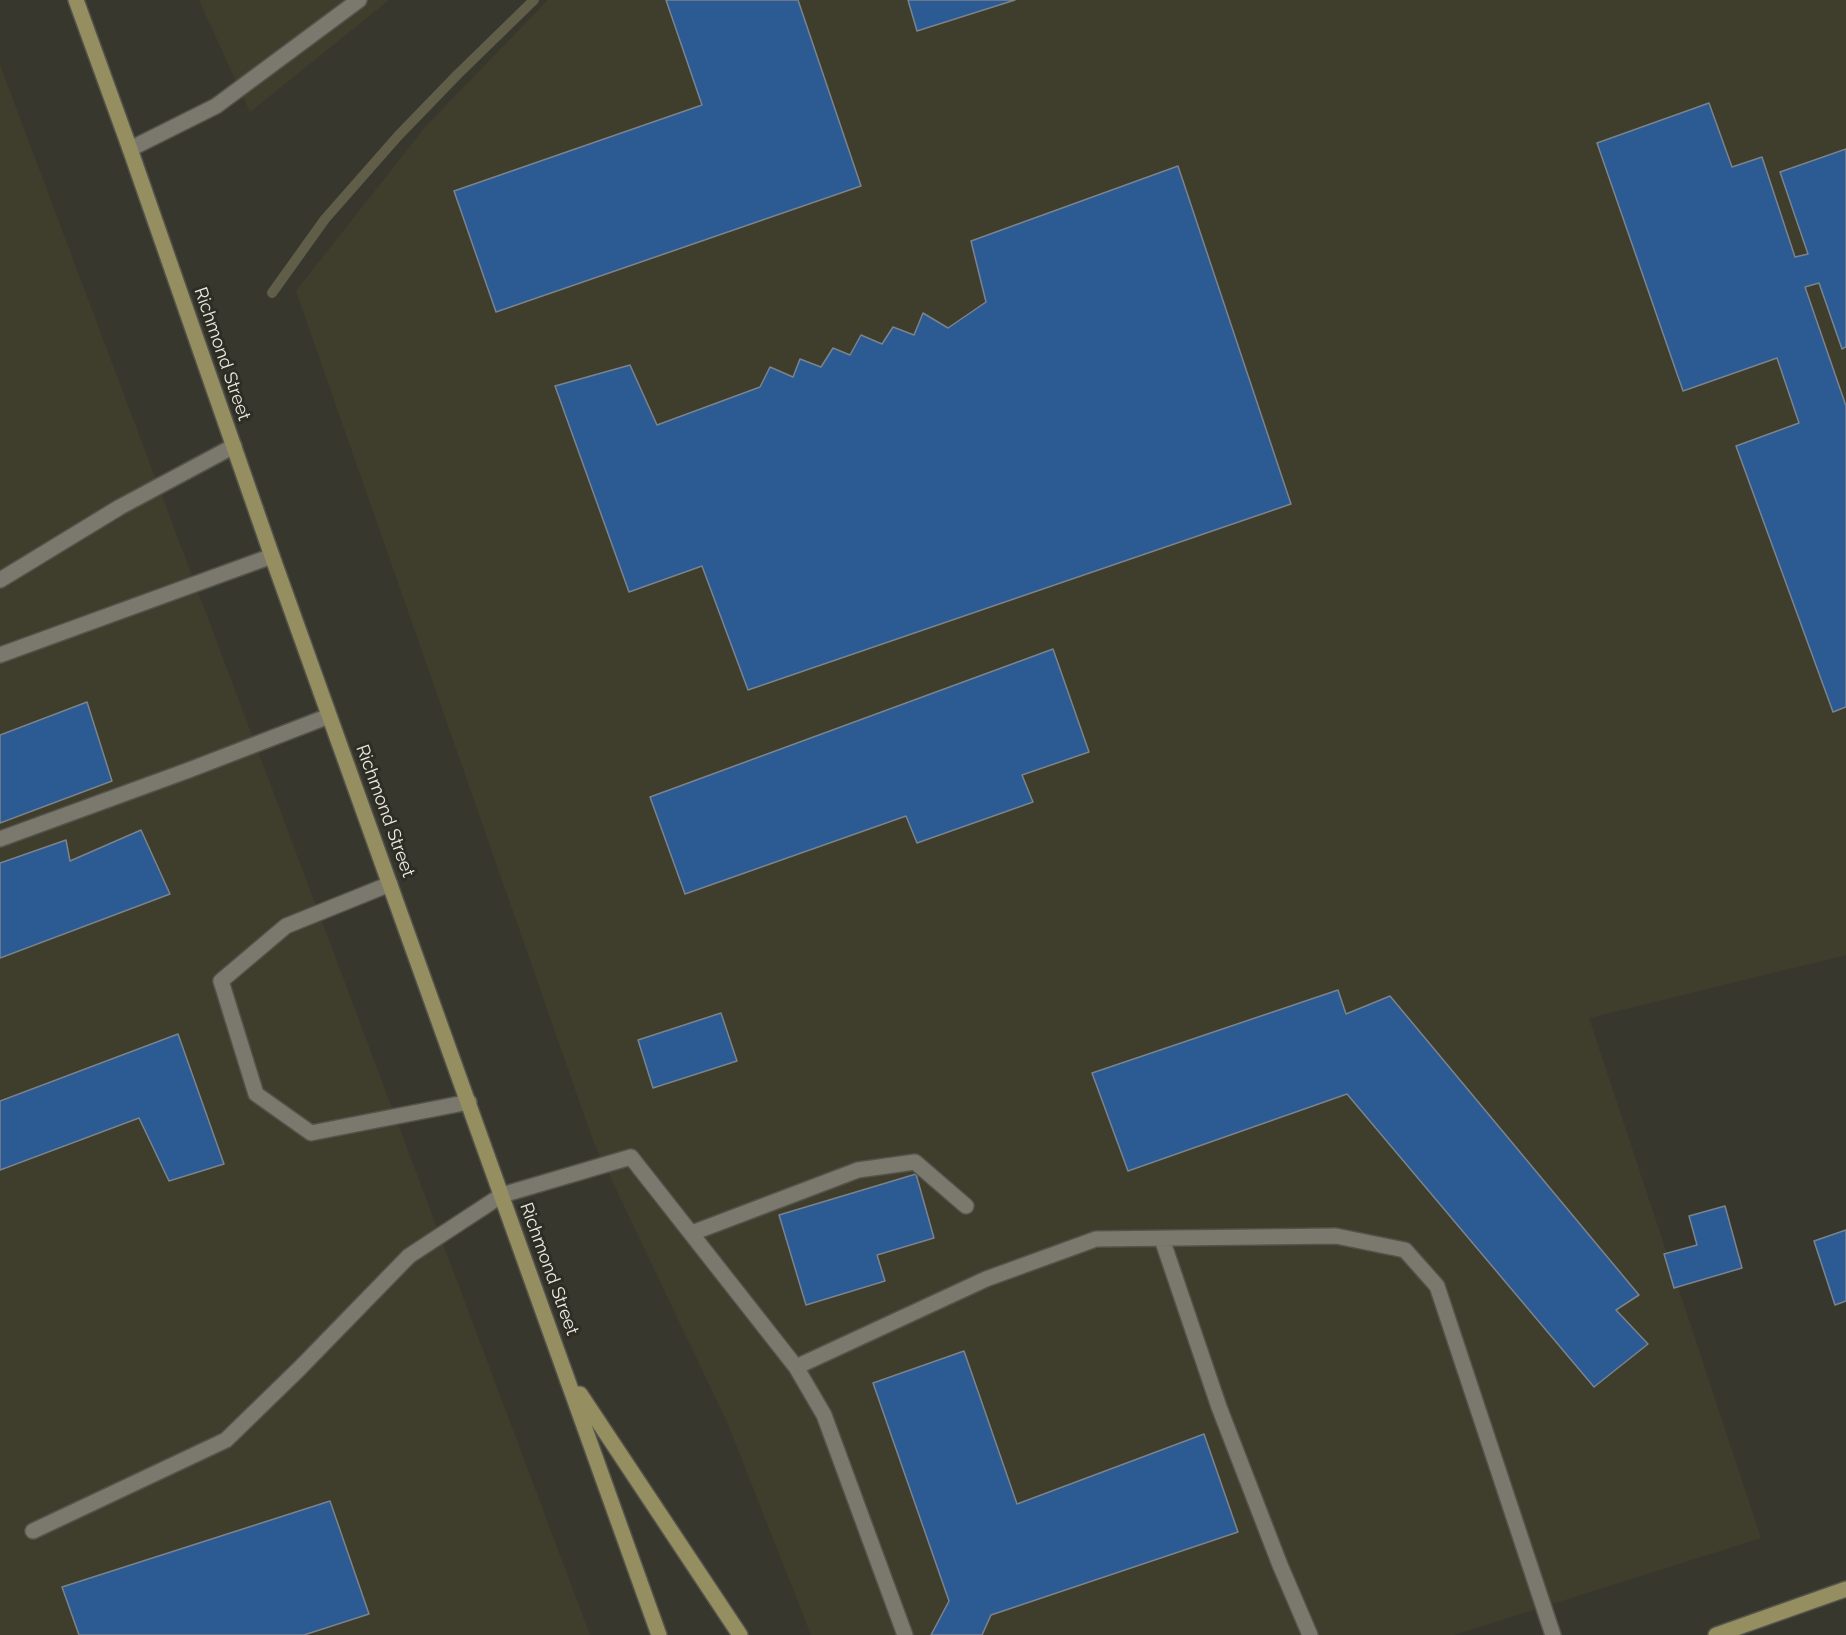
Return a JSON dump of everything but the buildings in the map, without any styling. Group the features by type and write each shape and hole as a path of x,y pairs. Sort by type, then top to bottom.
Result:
{"main road":[{"name":"Richmond Street","path":"76,0 329,716 659,1635"},
{"path":"567,1374 740,1635"},
{"path":"1716,1635 1846,1589"}],"street":[{"path":"130,150 216,106 359,0"},
{"path":"0,580 120,507 234,446"},
{"path":"0,656 272,556"},
{"path":"0,838 189,770 329,716"},
{"path":"390,884 286,926 222,981 256,1094 311,1133 469,1102"},
{"path":"33,1531 226,1440 409,1256 502,1195 631,1157 796,1366 824,1415 905,1635"},
{"path":"692,1233 858,1170 915,1162 966,1206"},
{"path":"796,1366 986,1279 1096,1239 1336,1236 1405,1250 1437,1286 1553,1635"},
{"path":"1162,1239 1220,1407 1280,1565 1310,1635"}],"shaded area":[{"path":"199,0 389,0 250,112"},
{"path":"548,0 1846,0 1846,955 1589,1018 1761,1538 1454,1635 811,1635 728,1424 594,1143 296,291 426,126"},
{"path":"0,65 590,1635 0,1635"}],"waterway":[{"path":"272,293 325,219 398,136 534,0"}]}
